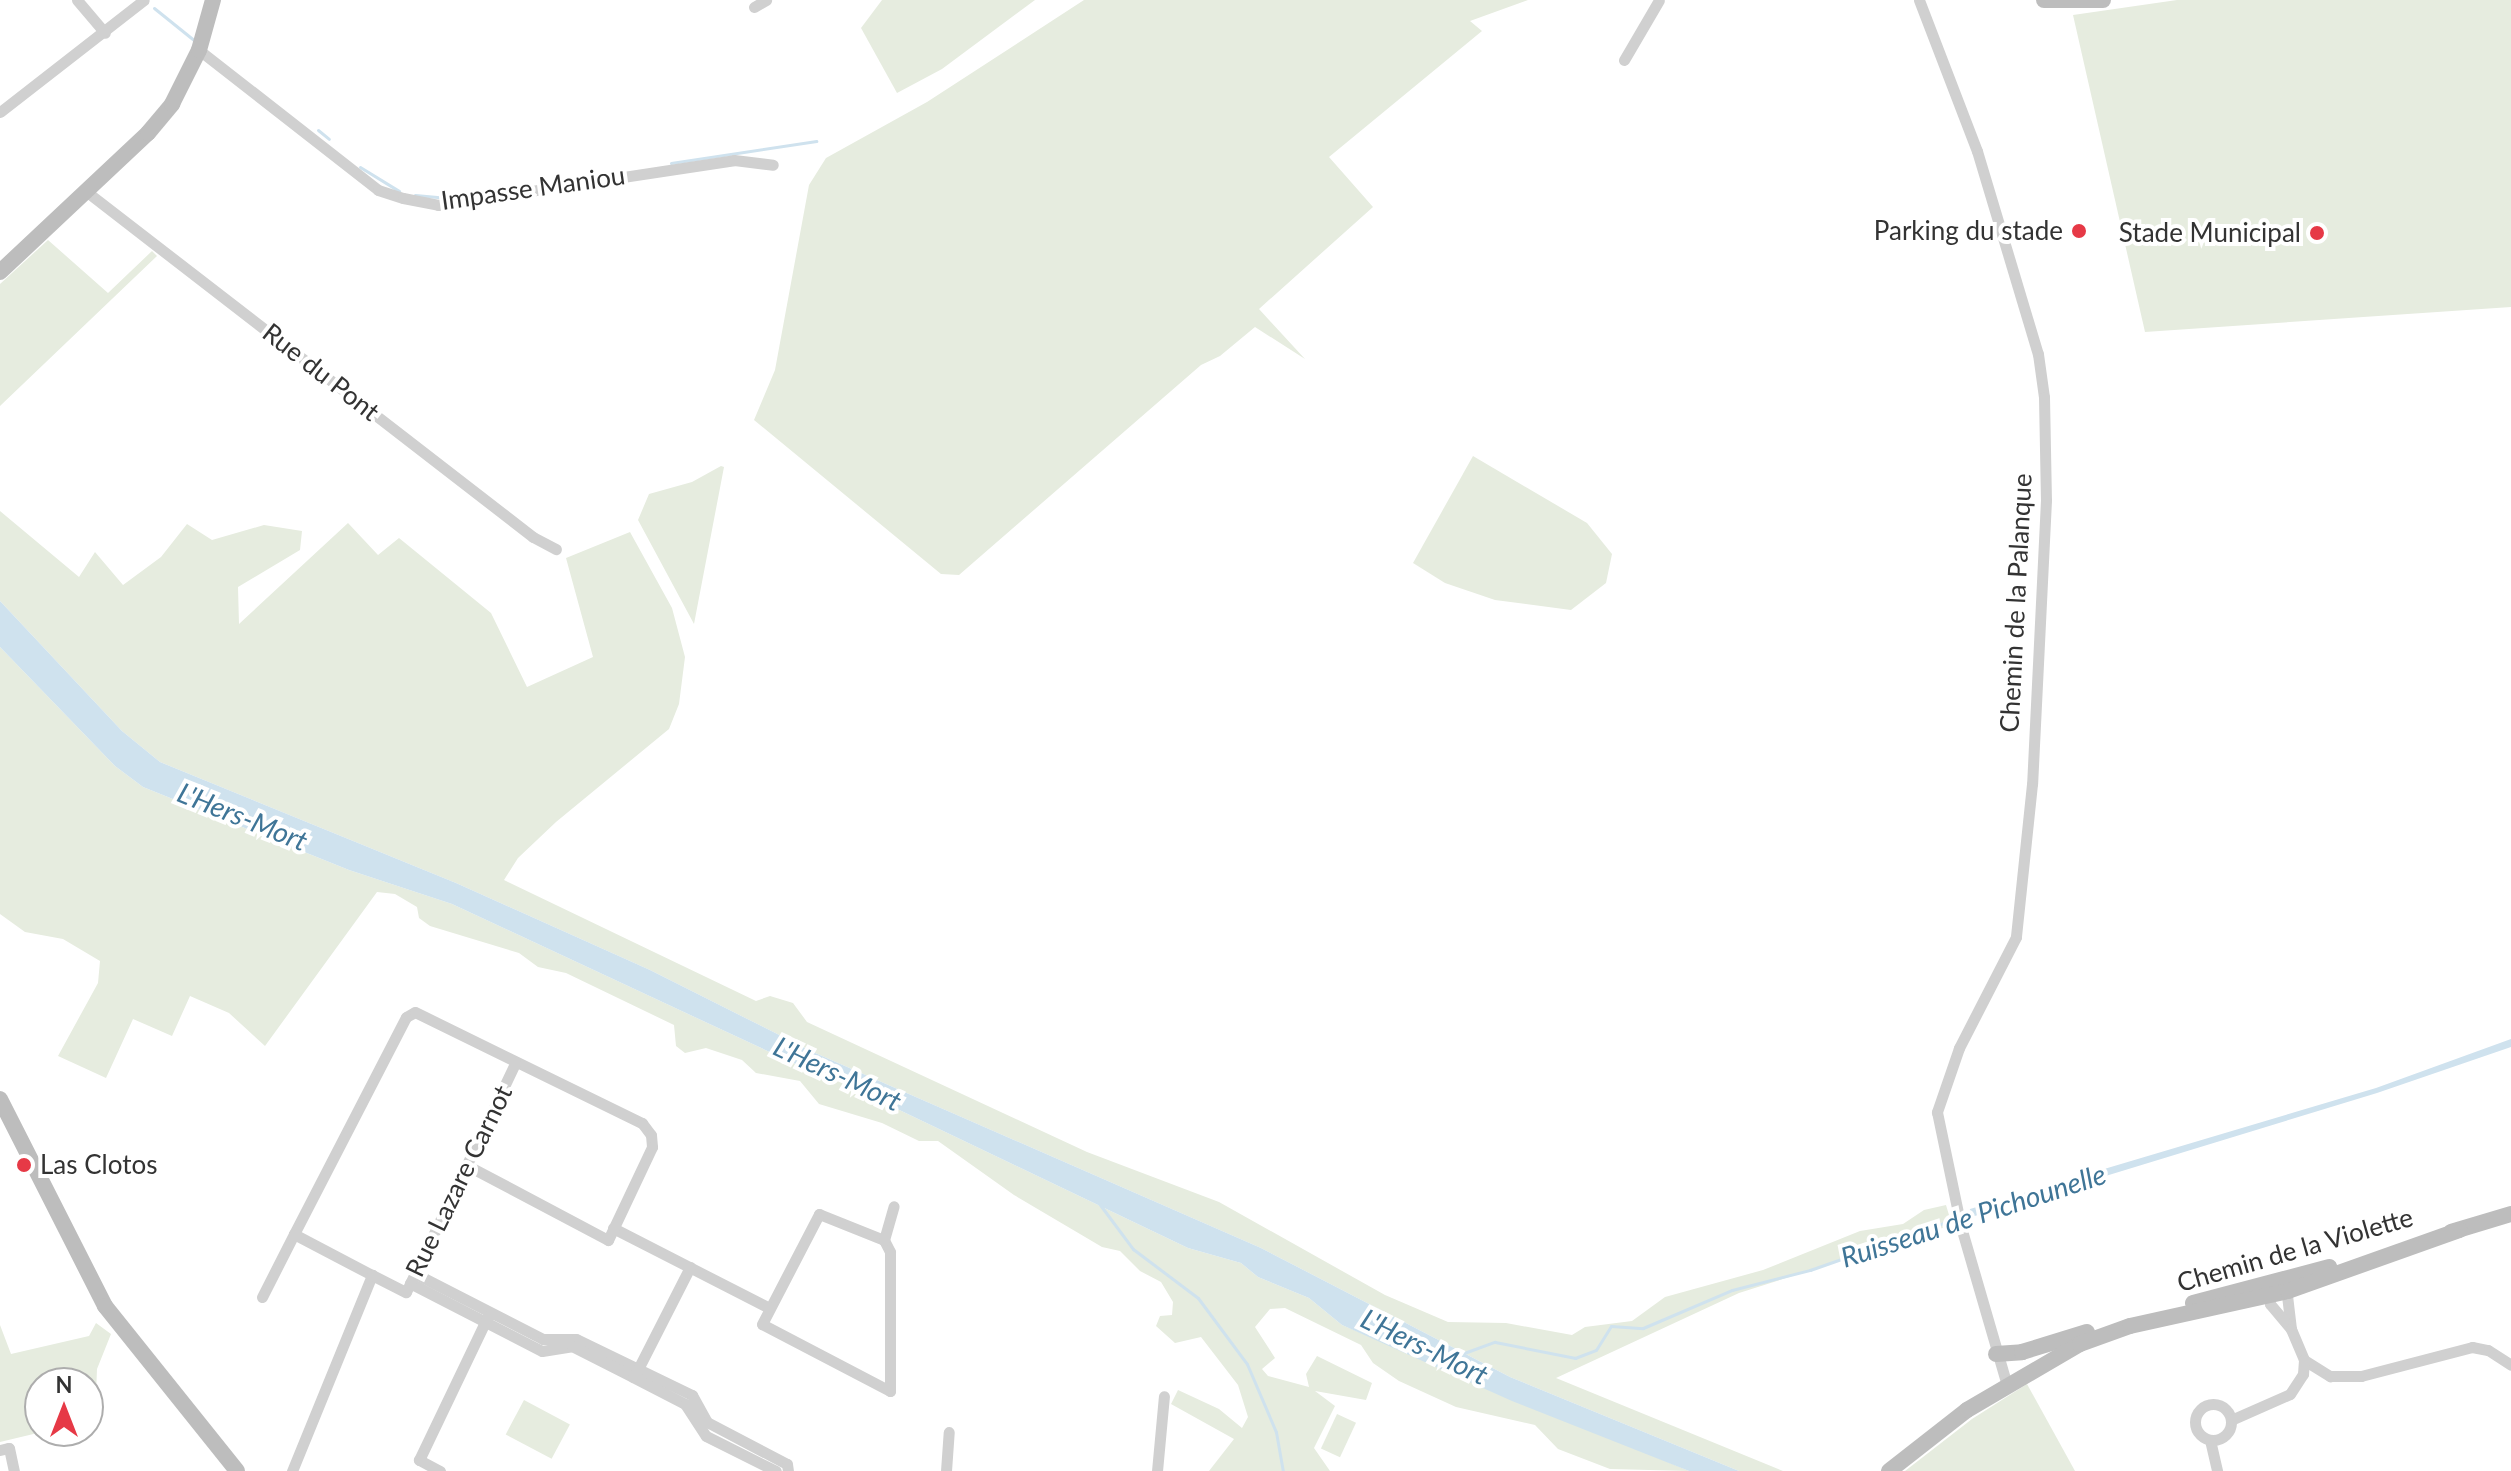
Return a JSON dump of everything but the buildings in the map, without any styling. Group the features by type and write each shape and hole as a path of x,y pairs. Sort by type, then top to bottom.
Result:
{"street":[{"path":"77,0 105,33"},
{"path":"0,272 87,192 172,104 199,50 213,0"},
{"path":"754,7 766,0"},
{"path":"1624,60 1659,0"},
{"name":"Chemin de la Palanque","path":"1919,0 1977,151 2038,354 2047,445 2030,810 2016,937 1959,1048 1937,1112 1956,1209 2007,1385"},
{"path":"2044,0 2103,0"},
{"path":"0,112 105,33 139,2"},
{"name":"Impasse Maniou","path":"199,50 378,190 403,198 438,205 734,160 773,165"},
{"name":"Rue du Pont","path":"87,192 533,537 556,549"},
{"path":"262,1297 406,1017 415,1012 642,1123 651,1135 652,1147 608,1240 468,1166"},
{"name":"Rue Lazare Carnot","path":"292,1471 372,1275 406,1292 515,1063"},
{"path":"0,1099 105,1306 237,1471"},
{"path":"884,1240 894,1206"},
{"path":"819,1214 884,1240 890,1252 890,1391 762,1324 769,1308 819,1214"},
{"name":"Chemin de la Violette","path":"1996,1354 2022,1352 2282,1286 2511,1214"},
{"path":"613,1228 769,1308"},
{"path":"294,1234 372,1275"},
{"path":"636,1373 690,1267"},
{"path":"412,1278 488,1317 542,1351 572,1346 692,1395 707,1422 787,1464 788,1471"},
{"path":"2231,1420 2290,1394 2303,1374 2304,1360 2291,1329 2282,1286"},
{"name":"Chemin de la Violette","path":"2007,1385 2029,1370 2136,1322 2267,1297 2282,1286"},
{"path":"2267,1297 2291,1329"},
{"path":"440,1471 419,1460 488,1317"},
{"path":"2304,1360 2342,1377 2472,1347 2488,1350 2511,1365"},
{"path":"636,1373 685,1404 706,1436 776,1471"},
{"path":"1889,1471 2007,1385"},
{"path":"1157,1471 1164,1396"},
{"path":"2217,1471 2210,1440 2194,1424 2200,1409 2215,1403 2231,1420"},
{"path":"2210,1440 2228,1432 2231,1420"},
{"path":"946,1471 949,1432"},
{"path":"0,1450 9,1448 14,1471"}],"shaded area":[{"path":"882,0 1035,0 942,69 897,93 861,28"},
{"path":"1084,0 1528,0 1470,21 1482,31 1329,157 1373,207 1259,309 1305,359 1255,327 1220,356 1201,365 959,575 941,574 754,420 775,370 809,185 826,158 927,102"},
{"name":"Stade Municipal","path":"2177,0 2511,0 2511,307 2145,332 2073,15"},
{"path":"48,240 108,293 152,251 157,256 0,406 0,284"},
{"path":"1473,456 1587,523 1612,554 1606,583 1571,610 1495,600 1445,583 1413,563"},
{"path":"724,467 694,624 638,520 649,494 692,482"},
{"path":"0,511 79,577 95,552 123,585 161,557 187,524 212,540 264,525 302,531 300,550 238,587 239,624 348,523 378,555 399,538 491,613 527,687 593,657 566,558 630,532 672,608 685,657 679,704 669,729 556,822 518,858 504,880 756,1001 770,996 793,1003 807,1022 1087,1152 1219,1202 1385,1295 1448,1322 1506,1323 1572,1335 1585,1327 1632,1321 1665,1297 1763,1270 1860,1231 1903,1224 1924,1210 1946,1205 1952,1225 1739,1293 1556,1378 1783,1471 1739,1471 1510,1377 1261,1248 813,1052 650,970 456,883 160,762 122,731 0,601"},
{"path":"0,647 115,766 143,787 349,870 452,904 804,1068 868,1089 891,1106 1188,1248 1241,1263 1258,1277 1309,1298 1342,1325 1689,1471 1610,1469 1558,1449 1535,1425 1456,1407 1399,1381 1373,1363 1361,1345 1285,1308 1270,1309 1255,1327 1275,1358 1262,1369 1268,1376 1309,1387 1306,1374 1317,1356 1372,1383 1366,1400 1315,1391 1335,1406 1314,1448 1330,1471 1209,1471 1234,1439 1171,1404 1178,1390 1219,1409 1242,1428 1248,1417 1238,1385 1201,1337 1175,1343 1156,1326 1160,1316 1172,1315 1173,1302 1161,1282 1140,1271 1120,1251 1102,1247 1014,1195 938,1141 919,1141 882,1123 819,1104 800,1081 756,1073 742,1060 706,1048 685,1053 676,1046 674,1025 566,973 538,967 519,953 430,926 419,918 417,907 395,894 377,892 265,1046 229,1013 190,996 172,1036 133,1019 106,1078 58,1056 98,983 100,961 63,939 25,932 0,914"},
{"path":"96,1323 111,1334 98,1367 24,1367 24,1436 0,1442 0,1325 11,1354 89,1336"},
{"path":"2027,1384 2075,1471 1905,1471 1972,1419"},
{"path":"524,1400 570,1424 552,1459 506,1434"},
{"path":"1337,1414 1356,1423 1340,1457 1321,1448"}],"water":[{"name":"L'Hers-Mort","path":"0,601 122,731 160,762 456,883 650,970 813,1052 1261,1248 1510,1377 1739,1471 1689,1471 1512,1401 1342,1325 1309,1298 1258,1277 1241,1263 1188,1248 891,1106 868,1089 804,1068 452,904 349,870 143,787 115,766 0,647"},
{"path":"2511,1039 2511,1047 2377,1093 1968,1218 1970,1209 2376,1088"}],"waterway":[{"path":"154,8 195,41"},
{"path":"318,130 329,139"},
{"path":"671,163 816,141"},
{"path":"360,167 399,191"},
{"path":"415,195 451,198"},
{"path":"1098,1202 1133,1249 1198,1298 1247,1364 1276,1432 1283,1471"},
{"name":"Ruisseau de Pichounelle","path":"1464,1353 1495,1342 1575,1358 1596,1350 1611,1326 1643,1328 1732,1290 1810,1270 1955,1219"}],"place":[{"name":"Parking du stade","path":"2079,231"},
{"name":"Stade Municipal","path":"2317,233"},
{"name":"Las Clotos","path":"24,1165"}]}
